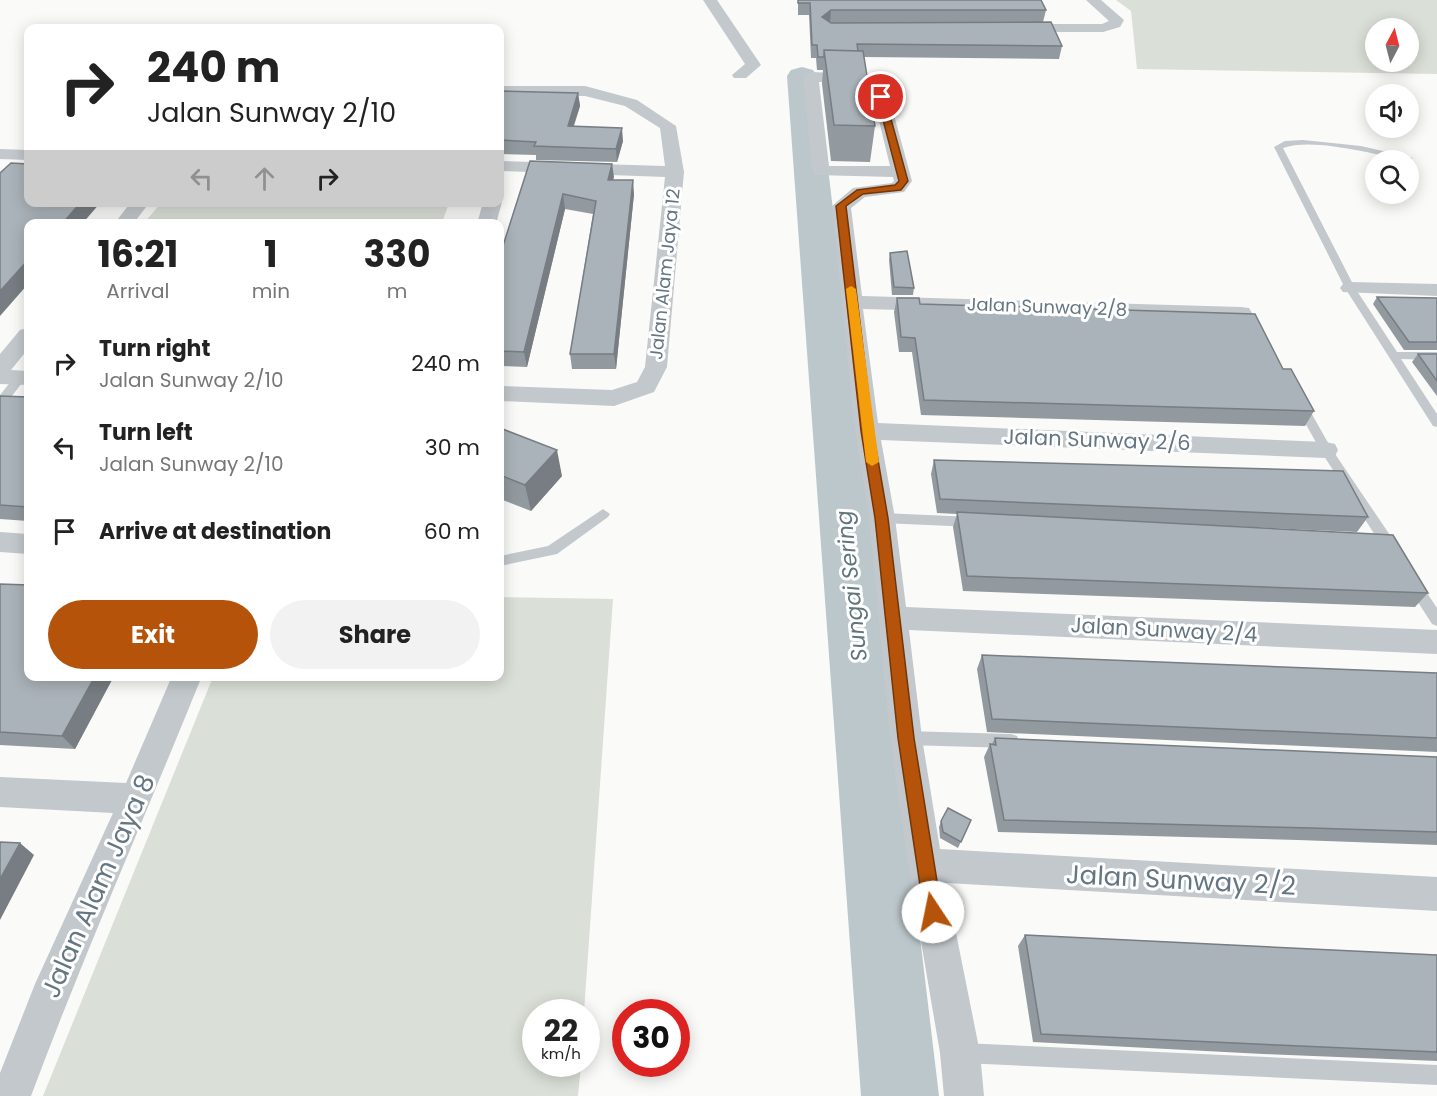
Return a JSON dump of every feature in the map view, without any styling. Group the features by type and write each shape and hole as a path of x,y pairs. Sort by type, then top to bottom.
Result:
{"street":[{"path":"710,0 753,65 740,75"},
{"path":"1008,28 1103,28 1114,24 1117,20 1093,0"},
{"path":"900,172 821,171 811,77 877,78 903,181 898,188 860,192 841,206 867,431 882,518 906,738 925,865 960,1053 964,1096"},
{"name":"Jalan Alam Jaya 12","path":"504,91 585,91 632,103 668,126 675,172 657,367 646,387 614,398 504,394"},
{"path":"504,166 675,172"},
{"path":"127,219 137,207"},
{"path":"1350,288 1437,290"},
{"name":"Jalan Sunway 2/8","path":"853,302 1248,316"},
{"path":"12,375 24,345"},
{"name":"Jalan Sunway 2/6","path":"867,431 1326,450"},
{"path":"0,542 24,544"},
{"name":"Jalan Sunway 2/4","path":"892,618 1437,642"},
{"name":"Jalan Alam Jaya 8","path":"11,1096 54,984 136,800 184,681"},
{"path":"0,792 136,800"},
{"name":"Jalan Sunway 2/2","path":"925,865 1437,894"}],"lane":[{"path":"1365,150 1310,141 1284,143 1278,147 1350,288 1437,423"},
{"path":"1394,355 1437,356"},
{"path":"0,403 12,375"},
{"path":"1297,398 1381,541 1397,558"},
{"path":"504,560 552,550 603,514"},
{"path":"882,518 987,523"},
{"path":"1408,574 1424,603 1437,620"},
{"path":"906,738 1032,742"},
{"path":"960,1053 1437,1076"}],"shaded area":[{"path":"1116,0 1437,0 1437,74 1137,69 1131,11"},
{"path":"158,207 448,207 443,219 147,219"},
{"path":"504,597 613,599 585,999 522,999 522,1077 580,1077 578,1096 43,1096 211,681 504,681"}],"building":[{"path":"798,0 1041,0 1046,10 831,10 822,17 831,23 1051,22 1062,46 857,44 858,51 824,50 824,57 818,57 817,45 812,45 810,3 798,3"},
{"path":"824,50 863,51 875,126 834,125"},
{"path":"504,91 578,93 568,126 622,128 616,149 534,146 536,142 504,140"},
{"path":"530,161 612,164 608,180 633,180 614,354 570,354 596,201 563,194 524,352 504,351 504,242"},
{"path":"11,163 24,164 24,207 77,207 66,219 24,219 24,264 0,291 0,173"},
{"path":"907,251 914,288 894,287 890,253"},
{"path":"1377,297 1437,298 1437,342 1409,342"},
{"path":"897,298 919,298 920,304 1255,314 1283,369 1291,369 1314,411 924,400 915,338 901,337"},
{"path":"1418,354 1437,354 1437,381"},
{"path":"0,396 24,397 24,507 0,505"},
{"path":"504,430 557,450 525,485 504,477"},
{"path":"934,460 1343,471 1368,517 940,499"},
{"path":"957,512 1393,535 1428,593 967,576"},
{"path":"0,584 24,585 24,681 92,681 62,736 0,732"},
{"path":"982,655 1437,673 1437,738 992,719"},
{"path":"995,738 1437,757 1437,832 1004,820 990,744 996,745"},
{"path":"948,808 971,820 961,842 943,832 941,821"},
{"path":"0,842 20,843 0,879"},
{"path":"1025,935 1437,955 1437,1052 1041,1034"}],"waterway":[{"name":"Sungai Sering","path":"802,76 900,1096"}],"slow traffic":[{"path":"851,289 872,462"}],"route":[{"path":"881,97 903,181 898,188 860,192 841,206 867,431 882,518 906,738 933,912"}]}
